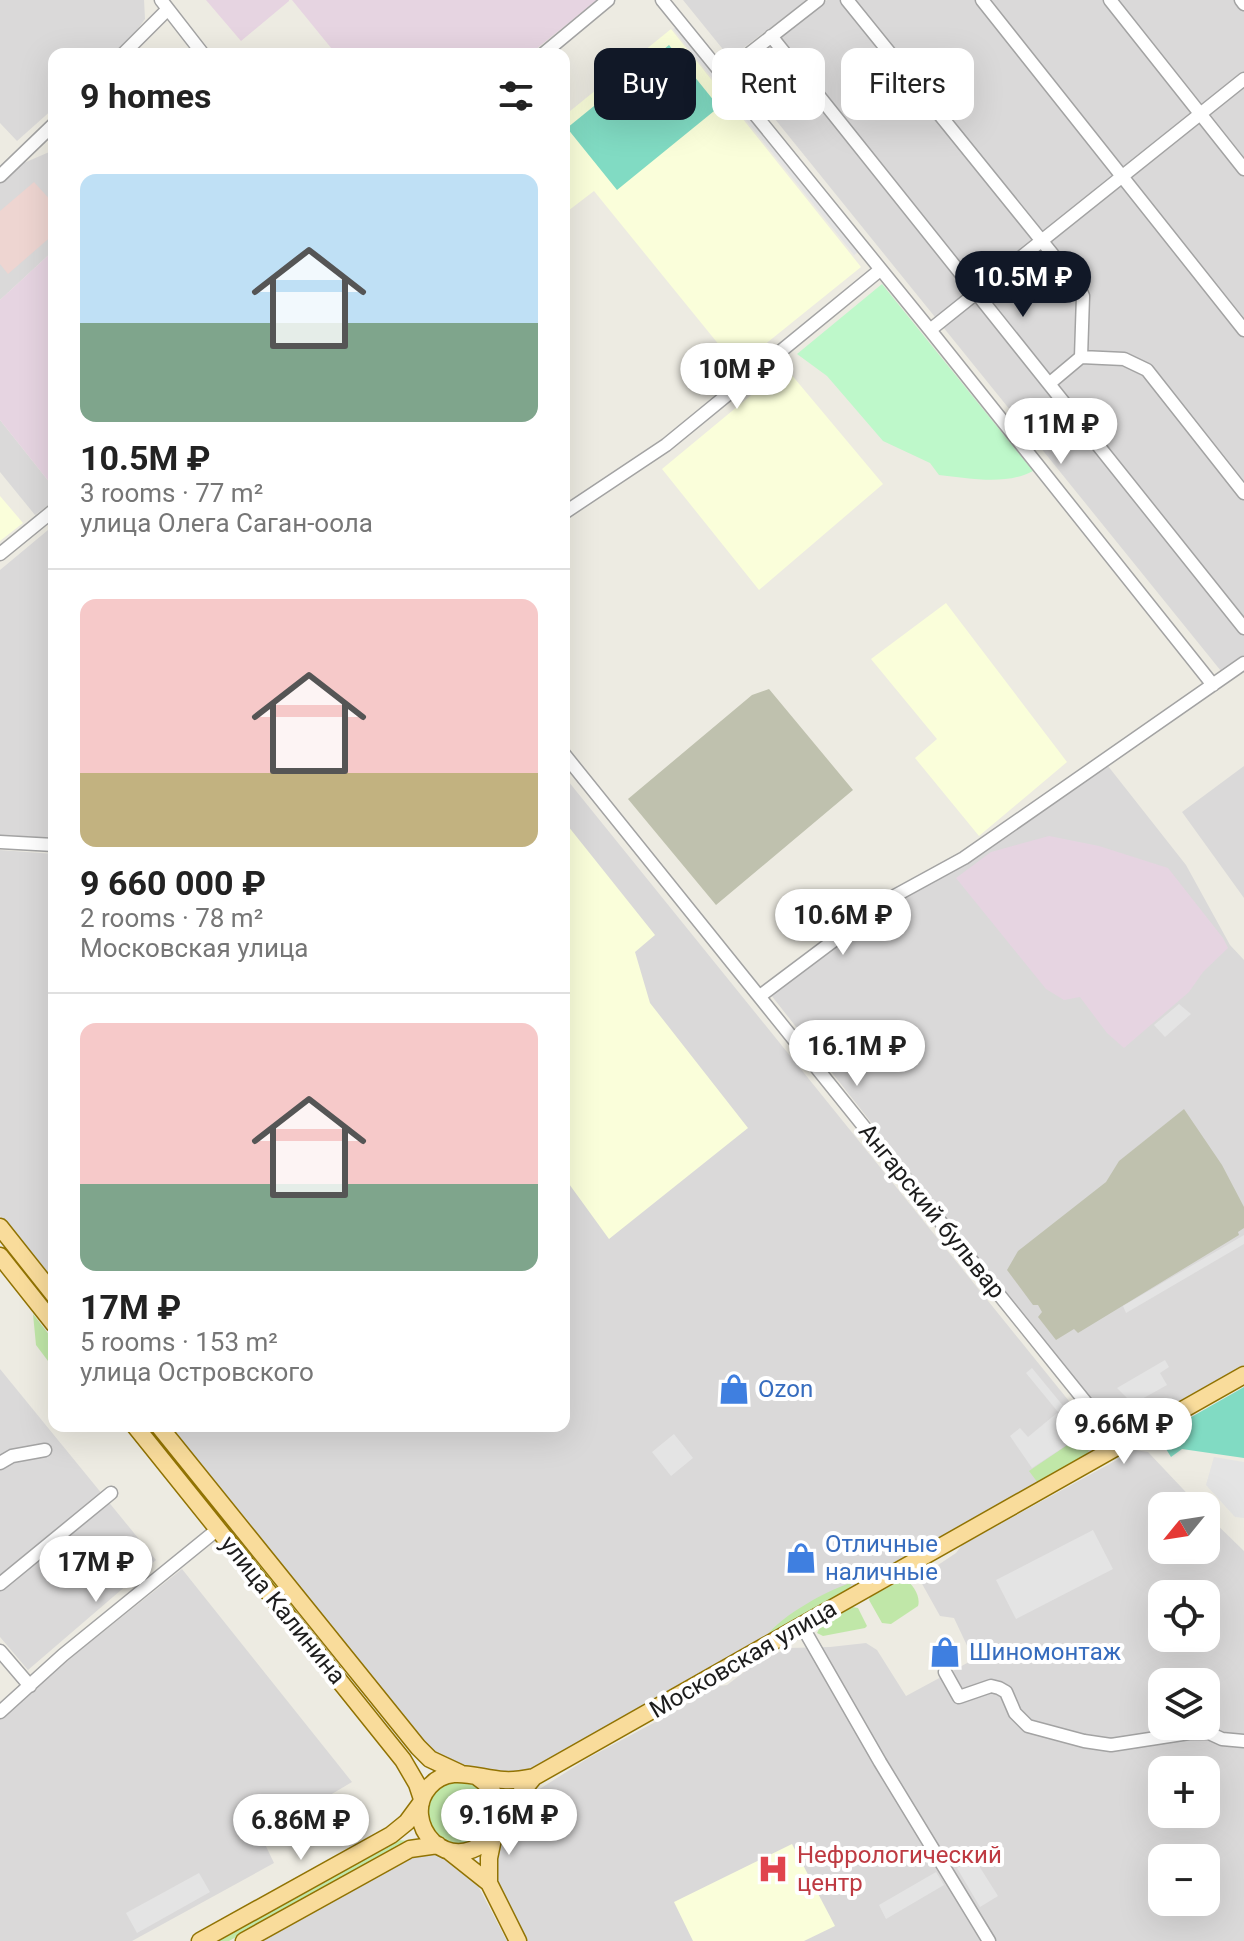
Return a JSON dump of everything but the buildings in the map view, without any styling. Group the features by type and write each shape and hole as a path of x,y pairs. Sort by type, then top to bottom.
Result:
{"main road":[{"path":"0,1227 48,1288"},
{"path":"0,1258 48,1316"},
{"path":"25,1287 39,1277"},
{"name":"Московская улица","path":"496,1825 534,1777 1244,1375"},
{"name":"улица Калинина","path":"140,1432 403,1760 417,1784 421,1801"},
{"name":"улица Калинина","path":"164,1432 418,1747 442,1766 468,1774"},
{"path":"297,1629 312,1617"},
{"name":"Московская улица","path":"468,1774 503,1780 534,1777"},
{"path":"200,1941 391,1835 407,1822 438,1779 468,1774 484,1781 495,1796 498,1804 489,1858 489,1883"},
{"path":"421,1801 424,1830 489,1883 518,1941"},
{"path":"244,1941 410,1849 442,1847 455,1852 475,1848 491,1836 496,1825"}],"street":[{"path":"550,48 608,0"},
{"path":"662,0 712,62"},
{"path":"756,48 818,0"},
{"path":"847,0 1041,239 1083,296 1081,357"},
{"path":"982,0 1244,330"},
{"path":"1110,0 1244,169"},
{"path":"128,48 165,4 198,48"},
{"path":"771,36 1244,628"},
{"path":"930,330 1244,79"},
{"path":"758,120 1213,685"},
{"path":"0,176 48,130"},
{"path":"570,509 666,445 880,270"},
{"path":"1050,383 1081,357 1124,359 1147,370 1244,493"},
{"path":"0,554 48,515"},
{"path":"760,996 889,899 964,858 1244,663"},
{"name":"Ангарский бульвар","path":"570,761 1100,1420 1117,1446"},
{"path":"0,842 48,845"},
{"path":"0,1463 12,1456 45,1450"},
{"path":"0,1584 111,1493"},
{"path":"0,1712 63,1655 218,1529"},
{"path":"802,1626 989,1941"},
{"path":"0,1651 30,1686"},
{"path":"945,1672 959,1697 991,1686 999,1688 1006,1692 1015,1713 1028,1726 1084,1741 1111,1745 1189,1733 1209,1733 1222,1739 1244,1741"}],"shaded area":[{"path":"0,0 144,0 145,19 120,48 48,48 48,113 17,141 0,123"},
{"path":"206,0 289,0 289,1 241,41"},
{"path":"292,0 597,0 537,48 331,48"},
{"path":"683,0 807,0 743,48 722,48"},
{"path":"827,0 1244,0 1244,655 1221,671 776,120 825,120 825,48 767,48"},
{"path":"678,26 696,48 688,48 673,29"},
{"path":"671,29 686,48 648,48"},
{"path":"696,49 712,69 712,78 696,58"},
{"path":"696,60 712,80 712,120 744,120 861,267 737,367 594,191 570,209 570,111 594,92 594,120 696,120"},
{"path":"746,120 753,120 858,252 854,255"},
{"path":"48,153 48,256 0,300 0,182 19,165"},
{"path":"34,182 48,197 48,239 8,274 0,264 0,211"},
{"path":"48,256 48,480 0,420 0,300"},
{"path":"785,367 883,484 759,590 662,469"},
{"path":"0,420 48,480 48,505 35,515 0,472"},
{"path":"0,496 23,523 0,541"},
{"path":"48,530 48,838 0,835 0,570"},
{"path":"946,603 1067,762 979,836 915,758 937,739 871,659"},
{"path":"769,689 853,790 716,905 628,799 752,695"},
{"path":"1108,766 1186,865 1230,945 1244,960 1244,1365 1136,1426 1117,1424 1103,1414 771,995 871,918 915,889 963,864"},
{"path":"1244,766 1244,898 1182,812"},
{"path":"570,783 1094,1432 1093,1448 1084,1459 529,1771 505,1777 442,1759 415,1736 174,1432 570,1432"},
{"path":"570,829 655,935 635,952 650,1003 748,1128 609,1239 570,1185"},
{"path":"1049,836 1099,846 1168,868 1228,948 1203,972 1189,992 1124,1048 1107,1033 1080,997 1064,1000 1046,989 956,878 991,852"},
{"path":"0,850 48,854 48,1276 0,1216"},
{"path":"1179,1004 1191,1014 1165,1037 1154,1025"},
{"path":"1184,1109 1222,1165 1244,1207 1244,1228 1238,1232 1239,1235 1078,1333 1074,1329 1056,1340 1038,1317 1042,1312 1038,1305 1033,1305 1007,1270 1018,1251 1106,1182 1119,1161"},
{"path":"1244,1235 1244,1244 1126,1313 1123,1306"},
{"path":"1165,1360 1169,1367 1160,1373 1167,1385 1133,1404 1117,1388"},
{"path":"1032,1368 1064,1407 1058,1412 1026,1373"},
{"path":"0,1369 48,1428 48,1432 51,1432 156,1560 28,1670 0,1637"},
{"path":"1057,1413 1076,1439 1032,1468 1010,1436 1020,1428 1028,1437"},
{"path":"674,1434 693,1458 671,1476 652,1452"},
{"path":"1135,1450 1148,1452 1186,1492 1148,1492 1148,1564 1220,1564 1220,1528 1244,1551 1244,1941 523,1941 503,1897 493,1862 505,1827 514,1810 527,1797 590,1757 674,1712 713,1687 727,1685 756,1663 788,1648 866,1643 877,1650 906,1696 969,1662 971,1654 954,1618 940,1616 921,1582 926,1567 938,1565 962,1545"},
{"path":"1214,1457 1244,1462 1244,1518 1235,1517 1220,1500 1220,1492 1212,1492 1206,1485"},
{"path":"1093,1530 1113,1569 1016,1619 996,1580"},
{"path":"182,1569 352,1782 261,1836 274,1863 132,1941 0,1941 0,1719"},
{"name":"Нефрологический центр","path":"792,1844 835,1926 804,1941 693,1941 674,1902"},
{"path":"429,1853 449,1859 477,1884 507,1941 260,1941 412,1856"},
{"path":"974,1858 998,1896 980,1907 957,1868"},
{"path":"936,1872 944,1885 886,1919 879,1905"},
{"path":"199,1873 210,1892 137,1933 126,1913"}],"green space":[{"path":"696,78 712,98 712,113 617,190 570,132 570,126 594,106 594,120 696,120"},
{"path":"882,284 1033,471 999,480 939,475 930,463 883,441 827,376 797,354"},
{"path":"33,1314 48,1333 48,1361 36,1345"},
{"path":"1244,1387 1244,1458 1182,1449 1171,1457 1158,1436"},
{"path":"1091,1429 1092,1442 1087,1455 1038,1483 1029,1471"},
{"path":"145,1432 153,1432 296,1611 291,1614"},
{"path":"904,1579 916,1591 918,1606 891,1624 882,1623 870,1597"},
{"path":"850,1583 845,1595 762,1643 788,1616"},
{"path":"852,1607 858,1608 867,1626 865,1628 823,1636 817,1633 820,1627"},
{"path":"459,1781 471,1783 482,1790 489,1801 489,1825 482,1836 471,1843 459,1845 447,1843 436,1836 429,1825 427,1813 429,1801 436,1790 447,1783"},
{"path":"396,1840 410,1841 229,1941 217,1941"}],"place":[{"name":"Ozon","path":"734,1389"},
{"name":"Отличные наличные","path":"801,1558"},
{"name":"Шиномонтаж","path":"945,1652"},
{"name":"Нефрологический центр","path":"773,1869"}]}
